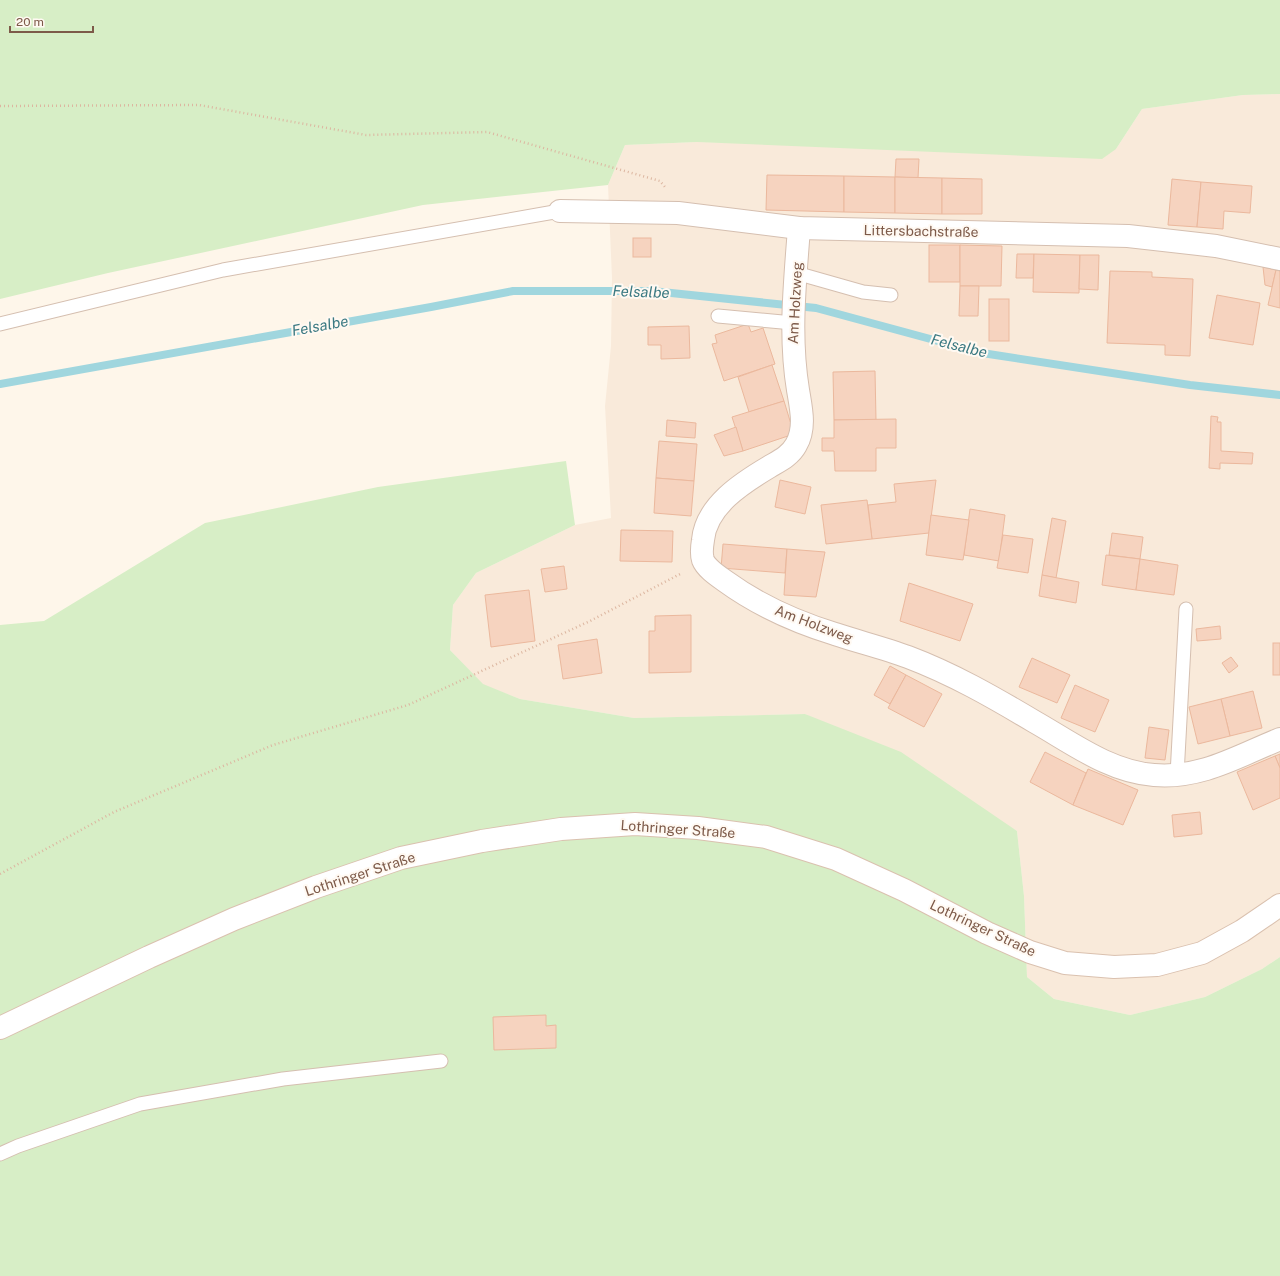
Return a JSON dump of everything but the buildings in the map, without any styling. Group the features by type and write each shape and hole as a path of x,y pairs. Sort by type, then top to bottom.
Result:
{"street":[{"name":"Littersbachstraße","path":"560,211 678,214 800,228 1128,236 1216,246 1280,259"},
{"name":"Am Holzweg","path":"800,228 792,350 802,413 802,428 799,439 788,456 748,480 729,495 715,510 707,522 703,535 702,548 704,562 717,575 740,592 785,616 834,634 897,653 963,680 1102,760 1127,771 1154,775 1177,775 1212,769 1280,739"},
{"name":"Lothringer Straße","path":"0,1028 149,957 234,920 316,887 401,858 482,841 561,829 635,824 698,828 766,837 836,859 904,890 987,933 1030,952 1065,963 1114,967 1157,965 1195,955 1202,953 1242,931 1280,904"}],"lane":[{"path":"0,324 223,270 560,211"},
{"path":"796,279 863,292 891,295"},
{"path":"718,316 793,320"},
{"path":"1177,775 1186,608"},
{"path":"0,1154 18,1146 140,1104 283,1079 441,1061"}],"path":[{"path":"0,106 199,105 366,135 487,132 660,181 672,195 678,214"},
{"path":"0,874 114,812 266,748 408,705 590,621 704,562"}],"shaded area":[{"path":"1280,94 1280,957 1262,969 1205,997 1130,1015 1054,999 1027,977 1024,896 1017,831 805,714 634,718 520,699 483,685 450,650 453,605 476,573 575,525 611,518 605,406 611,346 612,278 608,185 625,145 697,142 1116,149 1142,109 1243,95"}],"green space":[{"path":"0,0 1280,0 1280,94 1243,95 1142,109 1116,149 1102,159 697,142 625,145 608,185 423,205 108,273 0,299"},
{"path":"566,461 575,525 476,573 453,605 450,650 483,684 520,699 634,718 805,714 901,752 1017,831 1024,896 1027,977 1054,999 1130,1015 1205,997 1262,969 1280,957 1280,1276 0,1276 0,625 44,621 205,523 378,487"}],"waterway":[{"name":"Felsalbe","path":"0,384 513,291 652,291 816,308 982,353 1190,385 1280,395"}]}
